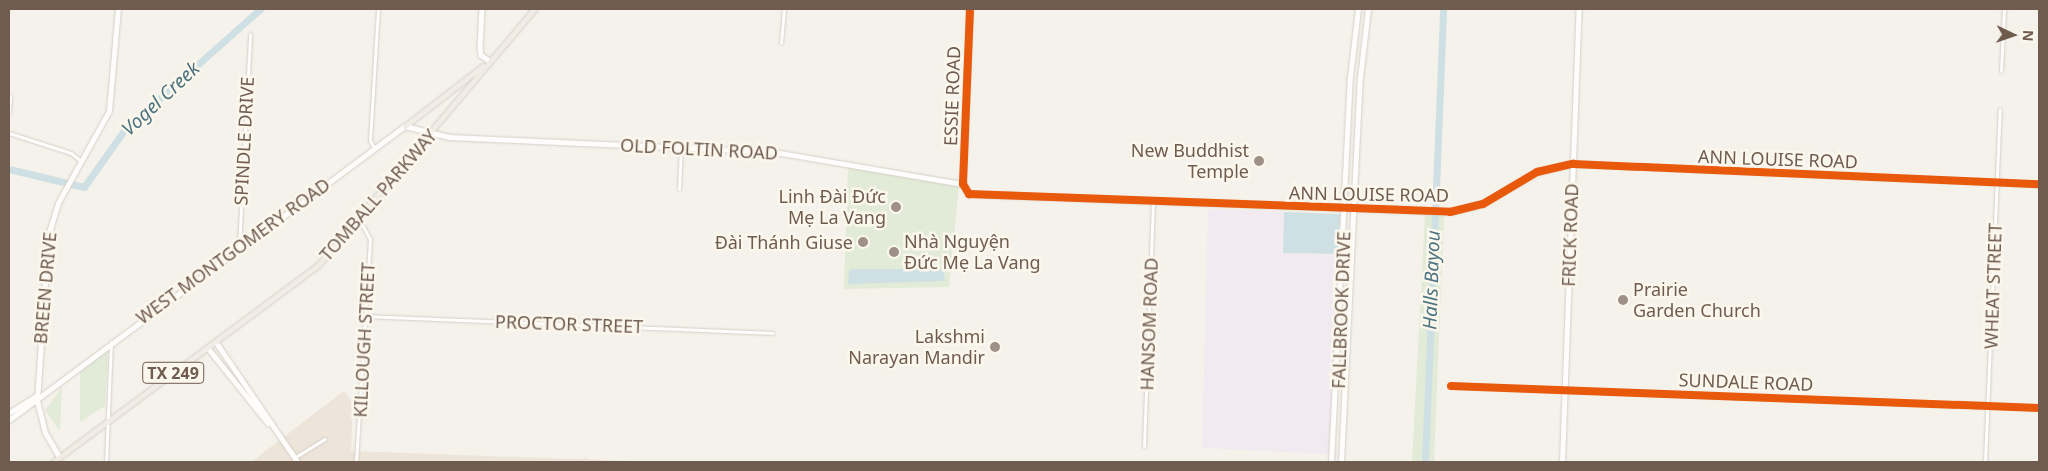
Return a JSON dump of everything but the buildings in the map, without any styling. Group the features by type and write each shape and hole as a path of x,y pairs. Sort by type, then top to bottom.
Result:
{"main road":[{"name":"TOMBALL PARKWAY","path":"53,462 318,265 360,221 534,9"},
{"path":"404,126 489,62"}],"street":[{"name":"BREEN DRIVE","path":"59,457 41,423 37,396 48,236 64,191 103,128 111,100 118,9"},
{"path":"374,148 370,140 378,9"},
{"path":"482,9 481,55 489,62"},
{"path":"781,44 784,9"},
{"name":"ESSIE ROAD","path":"963,184 970,9"},
{"name":"FALLBROOK DRIVE","path":"1331,462 1334,445 1345,210 1358,9"},
{"name":"FALLBROOK DRIVE","path":"1341,462 1344,447 1355,211 1368,9"},
{"name":"FRICK ROAD","path":"1562,462 1579,9"},
{"path":"2001,71 2004,9"},
{"name":"SPINDLE DRIVE","path":"239,247 250,34"},
{"path":"9,112 10,96"},
{"name":"WHEAT STREET","path":"1986,462 2000,109"},
{"path":"404,126 433,132"},
{"name":"WEST MONTGOMERY ROAD","path":"9,414 37,396 404,126"},
{"name":"OLD FOLTIN ROAD","path":"433,132 453,138 776,152 963,184"},
{"path":"9,135 71,153 82,162"},
{"path":"679,189 681,147"},
{"name":"ANN LOUISE ROAD","path":"963,184 969,194 1355,211 1428,212 1447,212 1477,206 1528,176 1573,164 2039,184"},
{"name":"HANSOM ROAD","path":"1144,446 1153,202"},
{"name":"KILLOUGH STREET","path":"356,462 370,240 360,221"},
{"name":"PROCTOR STREET","path":"366,316 773,333"},
{"path":"106,462 111,342"},
{"path":"216,342 296,460 325,439"},
{"path":"208,348 242,393 275,431"},
{"path":"1338,368 1348,369"},
{"name":"SUNDALE ROAD","path":"1451,386 2039,408"},
{"path":"242,393 249,389"},
{"name":"WEST MONTGOMERY ROAD","path":"9,420 37,396"},
{"path":"1334,445 1344,447"}],"shaded area":[{"path":"1208,209 1284,212 1283,253 1338,254 1329,454 1202,448"},
{"path":"1284,212 1340,214 1338,254 1283,253"},
{"path":"943,269 945,281 848,284 849,270"},
{"path":"344,391 353,403 351,451 660,462 251,462"}],"green space":[{"path":"848,167 959,186 949,287 844,289"},
{"path":"1425,215 1444,215 1434,462 1412,462"},
{"path":"108,351 105,406 80,422 80,369"},
{"path":"62,387 60,430 59,430 45,410"}],"waterway":[{"name":"Vogel Creek","path":"9,169 84,187 125,129 260,9"},
{"name":"Halls Bayou","path":"1425,462 1443,9"}],"cycle path":[{"path":"970,9 963,184 969,194 1450,212 1483,204 1537,172 1573,164 2039,184"},
{"path":"1451,386 2039,408"}],"place":[{"name":"New Buddhist Temple","path":"1259,161"},
{"name":"Linh Đài Đức Mẹ La Vang","path":"896,207"},
{"name":"Đài Thánh Giuse","path":"863,242"},
{"name":"Nhà Nguyện Đức Mẹ La Vang","path":"894,252"},
{"name":"Prairie Garden Church","path":"1623,300"},
{"name":"Lakshmi Narayan Mandir","path":"995,347"}]}
